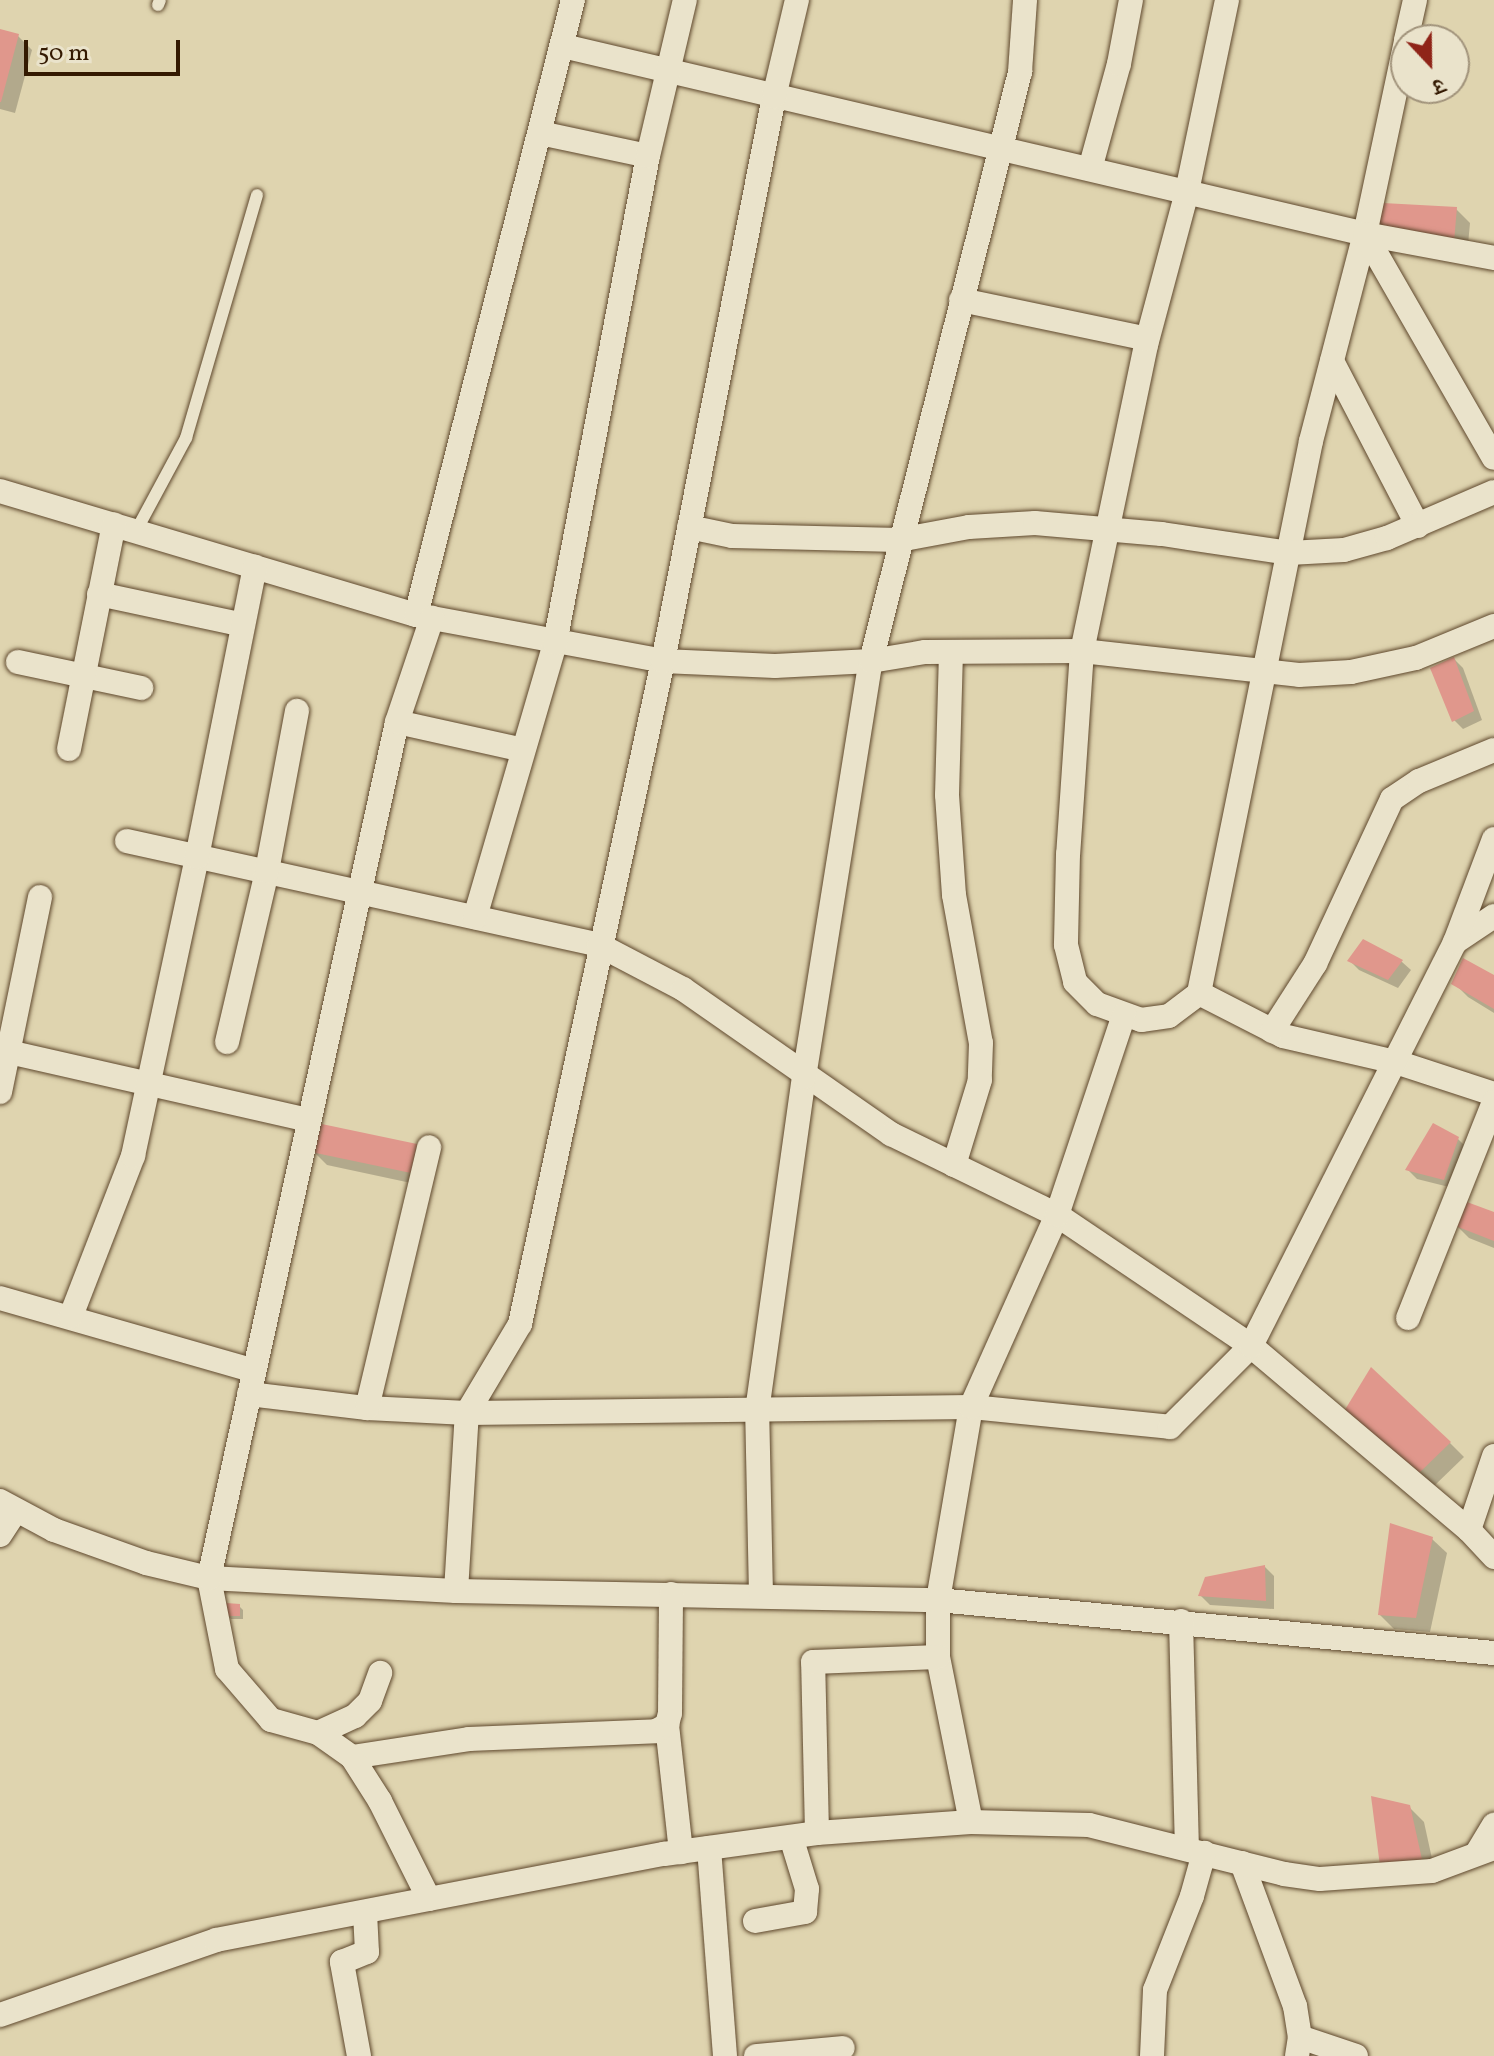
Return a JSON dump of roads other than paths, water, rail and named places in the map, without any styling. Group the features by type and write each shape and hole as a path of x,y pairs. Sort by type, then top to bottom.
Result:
{"street":[{"path":"429,1899 380,1801 352,1757 318,1733 271,1720 227,1669 209,1578 308,1120 363,891 397,722 573,0"},
{"path":"475,917 555,643 648,156 685,0"},
{"path":"456,1591 467,1413 520,1324 599,945 663,661 774,97 797,0"},
{"path":"761,1595 757,1411 804,1077 871,661 899,540 1020,72 1025,0"},
{"path":"1090,169 1119,64 1131,0"},
{"path":"1227,0 1187,192 1147,339 1082,651 1068,854 1066,945 1075,982 1097,1004 1141,1020 1169,1016 1199,993 1311,441 1365,234 1392,104"},
{"path":"1410,24 1415,0"},
{"path":"563,46 1365,234 1494,258"},
{"path":"540,133 648,156"},
{"path":"1365,234 1492,450"},
{"path":"961,300 1147,339"},
{"path":"1332,361 1418,526"},
{"path":"0,491 424,616 663,661 775,666 871,661 951,652 1082,651 1265,672 1351,672 1416,658 1494,626"},
{"path":"689,527 732,536 899,540 969,527 1035,523 1108,529 1289,553 1344,550 1418,526 1494,492"},
{"path":"69,749 99,594 125,528"},
{"path":"71,1316 133,1156 255,567"},
{"path":"99,594 243,625"},
{"path":"951,652 947,795 954,895 981,1043 980,1080 954,1165"},
{"path":"18,662 141,688"},
{"path":"227,1042 267,871 297,711"},
{"path":"397,722 523,750"},
{"path":"1272,1031 1315,964 1392,799 1419,781 1494,750"},
{"path":"0,1298 71,1316 251,1382 367,1408 467,1413 971,1407 1170,1427 1183,1418 1251,1346 1455,942 1494,839"},
{"path":"127,841 599,945 683,989 804,1077 891,1134 1057,1215 1251,1346 1469,1530 1494,1557"},
{"path":"0,1092 4,1050 40,897"},
{"path":"1455,942 1494,916"},
{"path":"1199,993 1283,1036 1396,1062 1494,1094"},
{"path":"971,1822 938,1657 938,1600 971,1407 1057,1215 1124,1015"},
{"path":"4,1050 308,1120"},
{"path":"1408,1318 1494,1102"},
{"path":"367,1408 429,1147"},
{"path":"1469,1530 1494,1456"},
{"path":"0,1535 7,1506 146,1563 209,1578 456,1591 938,1600 1494,1653"},
{"path":"671,1594 667,1725 681,1852"},
{"path":"1152,2056 1155,1990 1192,1896 1195,1851 1181,1621"},
{"path":"817,1833 813,1662 938,1657"},
{"path":"318,1733 355,1716 370,1701 380,1673"},
{"path":"352,1757 469,1739 656,1731 667,1725"},
{"path":"0,2015 216,1940 681,1852 817,1833 971,1822 1089,1825 1320,1879 1432,1871 1485,1850 1494,1825"},
{"path":"755,1921 805,1912 807,1889 791,1837"},
{"path":"709,1848 725,2056"},
{"path":"1242,1863 1295,2006 1298,2046 1356,2056"},
{"path":"359,2056 342,1962 367,1952 365,1912"},
{"path":"756,2056 848,2052"}],"lane":[{"path":"125,528 186,438 257,195"}]}
